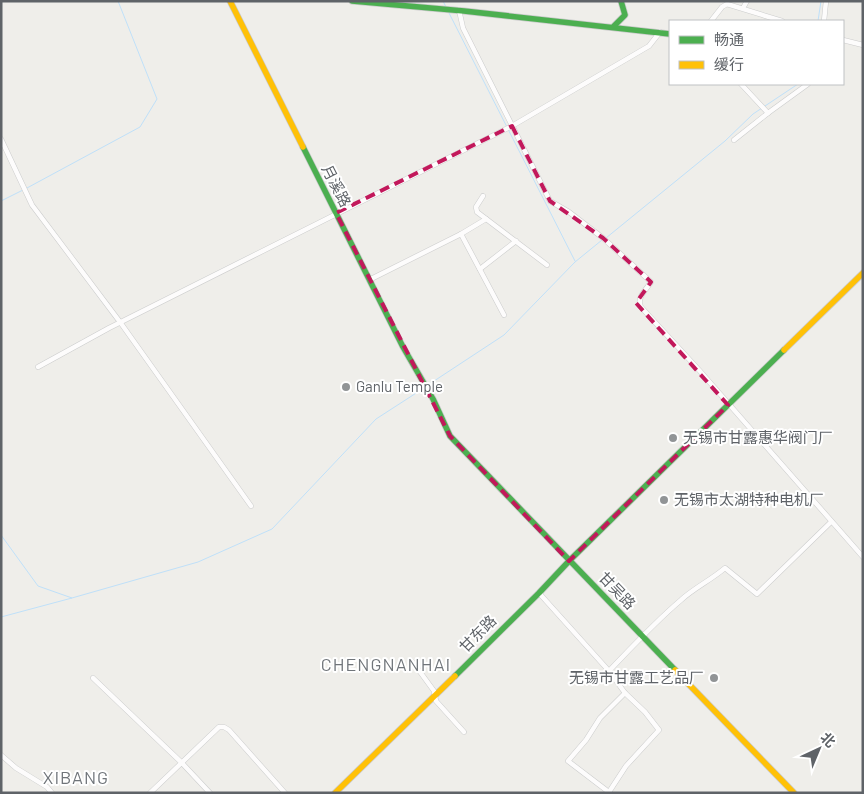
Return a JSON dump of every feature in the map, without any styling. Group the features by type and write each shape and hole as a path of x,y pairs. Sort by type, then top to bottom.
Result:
{"street":[{"name":"月溪路","path":"230,1 403,348 433,399"},
{"path":"352,1 614,26 669,34"},
{"path":"614,26 625,15 621,1"},
{"path":"743,8 747,1"},
{"path":"824,20 826,1"},
{"path":"712,20 727,3 779,20"},
{"path":"459,10 463,28 508,128 550,201 569,212 604,238 651,282 639,299 638,304 640,307 699,370 863,557"},
{"path":"38,368 120,322 508,128 649,46 660,32"},
{"path":"844,40 863,45"},
{"path":"742,85 765,109"},
{"path":"734,140 765,109 806,85"},
{"path":"1,139 32,205 120,322 252,506"},
{"path":"483,196 475,209 547,264"},
{"path":"369,280 461,234 486,219"},
{"path":"461,234 504,315"},
{"path":"480,269 516,241"},
{"name":"甘东路","path":"335,793 539,594 569,560 638,492 863,273"},
{"name":"甘吴路","path":"433,399 450,436 462,450 794,793"},
{"path":"609,671 683,598 711,580 725,568 756,594 831,522"},
{"path":"539,594 609,671 625,693 645,712 659,730 626,766 609,793 568,760 586,740 600,718 625,693"},
{"path":"410,660 416,665 434,691 436,701 464,732"},
{"path":"93,678 181,762 210,793"},
{"path":"150,793 219,726 229,730 285,793"},
{"path":"1,755 16,768 47,787 52,793"}],"highlighted area":[{"path":"512,126 550,201 603,238 651,282 636,303 728,405 569,561 450,436 336,213"}],"waterway":[{"path":"27,188 140,127 157,99 118,1"},
{"path":"443,1 446,7"},
{"path":"818,20 821,1"},
{"path":"449,13 575,261"},
{"path":"606,238 725,141 753,114 796,85"},
{"path":"1,201 23,190"},
{"path":"428,385 504,335 575,262 602,240"},
{"path":"72,598 198,562 272,529 376,419 424,388"},
{"path":"1,535 38,586 72,598 1,617"}],"traffic: fast":[{"path":"352,1 464,11 669,34"},
{"path":"614,26 625,15 621,1"},
{"path":"303,147 403,347 433,399 450,436 675,670"},
{"path":"455,676 784,350"}],"traffic: slow":[{"path":"230,1 303,147"},
{"path":"784,350 863,273"},
{"path":"675,670 794,793"},
{"path":"335,793 455,676"}],"place":[{"name":"Ganlu Temple","path":"346,387"},
{"name":"无锡市甘露惠华阀门厂","path":"673,438"},
{"name":"无锡市太湖特种电机厂","path":"664,500"},
{"name":"无锡市甘露工艺品厂","path":"714,678"}],"district":[{"name":"CHENGNANHAI","path":"386,665"},
{"name":"XIBANG","path":"76,778"}]}
